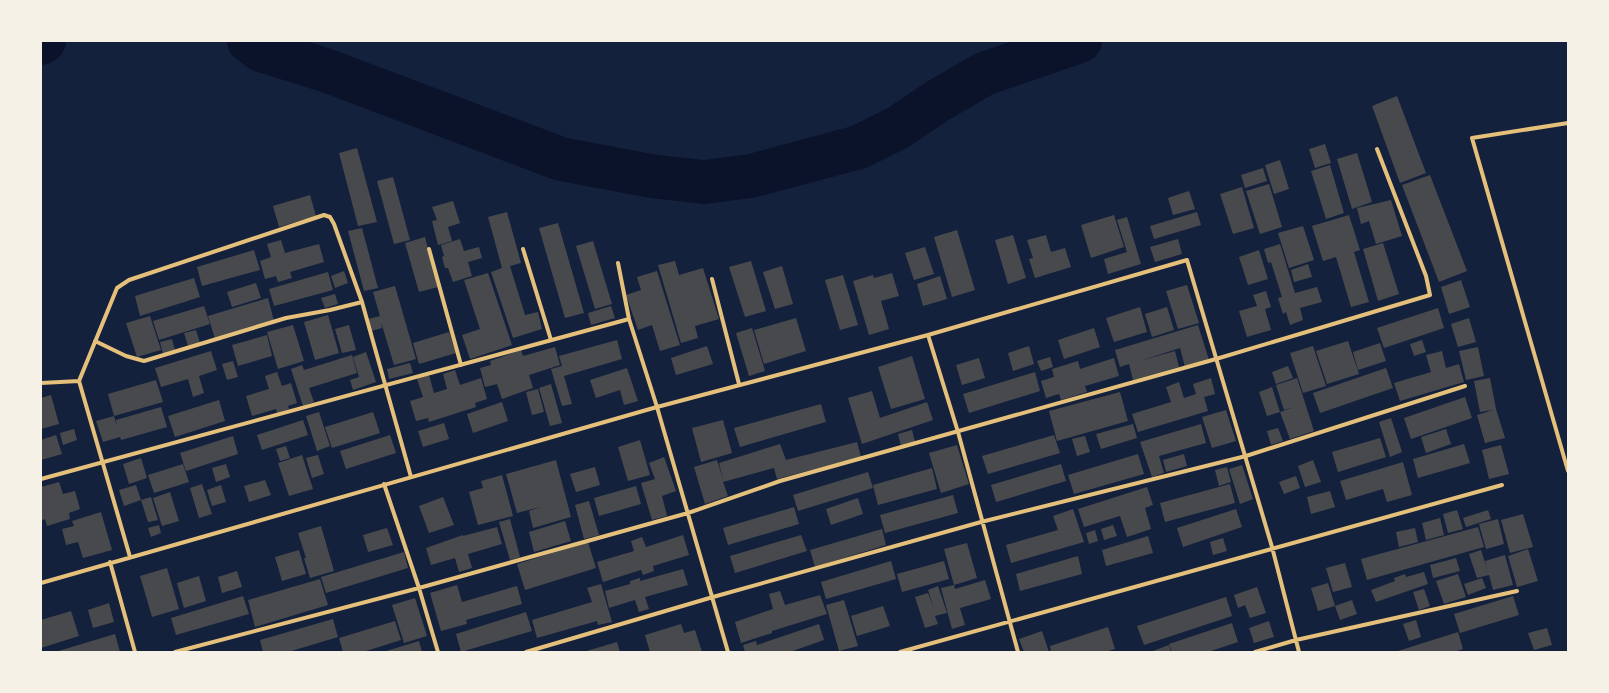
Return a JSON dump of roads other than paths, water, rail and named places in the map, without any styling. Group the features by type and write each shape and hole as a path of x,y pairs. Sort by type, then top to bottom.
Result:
{"street":[{"path":"1568,123 1472,138 1568,471"},
{"path":"175,652 419,588 688,514 780,481 1216,359 1430,295 1426,276 1377,149"},
{"path":"130,557 79,381 116,288 129,280 324,215 330,218 334,224 362,302 411,477"},
{"path":"429,249 462,365"},
{"path":"523,249 551,340"},
{"path":"41,583 110,562 657,407 928,335 1187,260 1272,547 1299,652"},
{"path":"618,262 629,319 657,407 728,652"},
{"path":"712,279 739,384"},
{"path":"95,341 126,356 144,361 293,316 330,310 362,302"},
{"path":"41,479 102,461 629,319"},
{"path":"928,335 958,432 1008,621 1018,652"},
{"path":"41,383 79,381"},
{"path":"526,652 713,597 982,522 1246,456 1465,386"},
{"path":"384,484 419,588 438,652"},
{"path":"900,652 1502,484"},
{"path":"110,562 135,652"},
{"path":"1255,652 1296,640 1517,590"}],"waterway":[{"path":"249,41 261,50 325,70 561,159 651,176 704,182 751,176 859,147 899,127 939,100 984,74 1080,41"}]}
